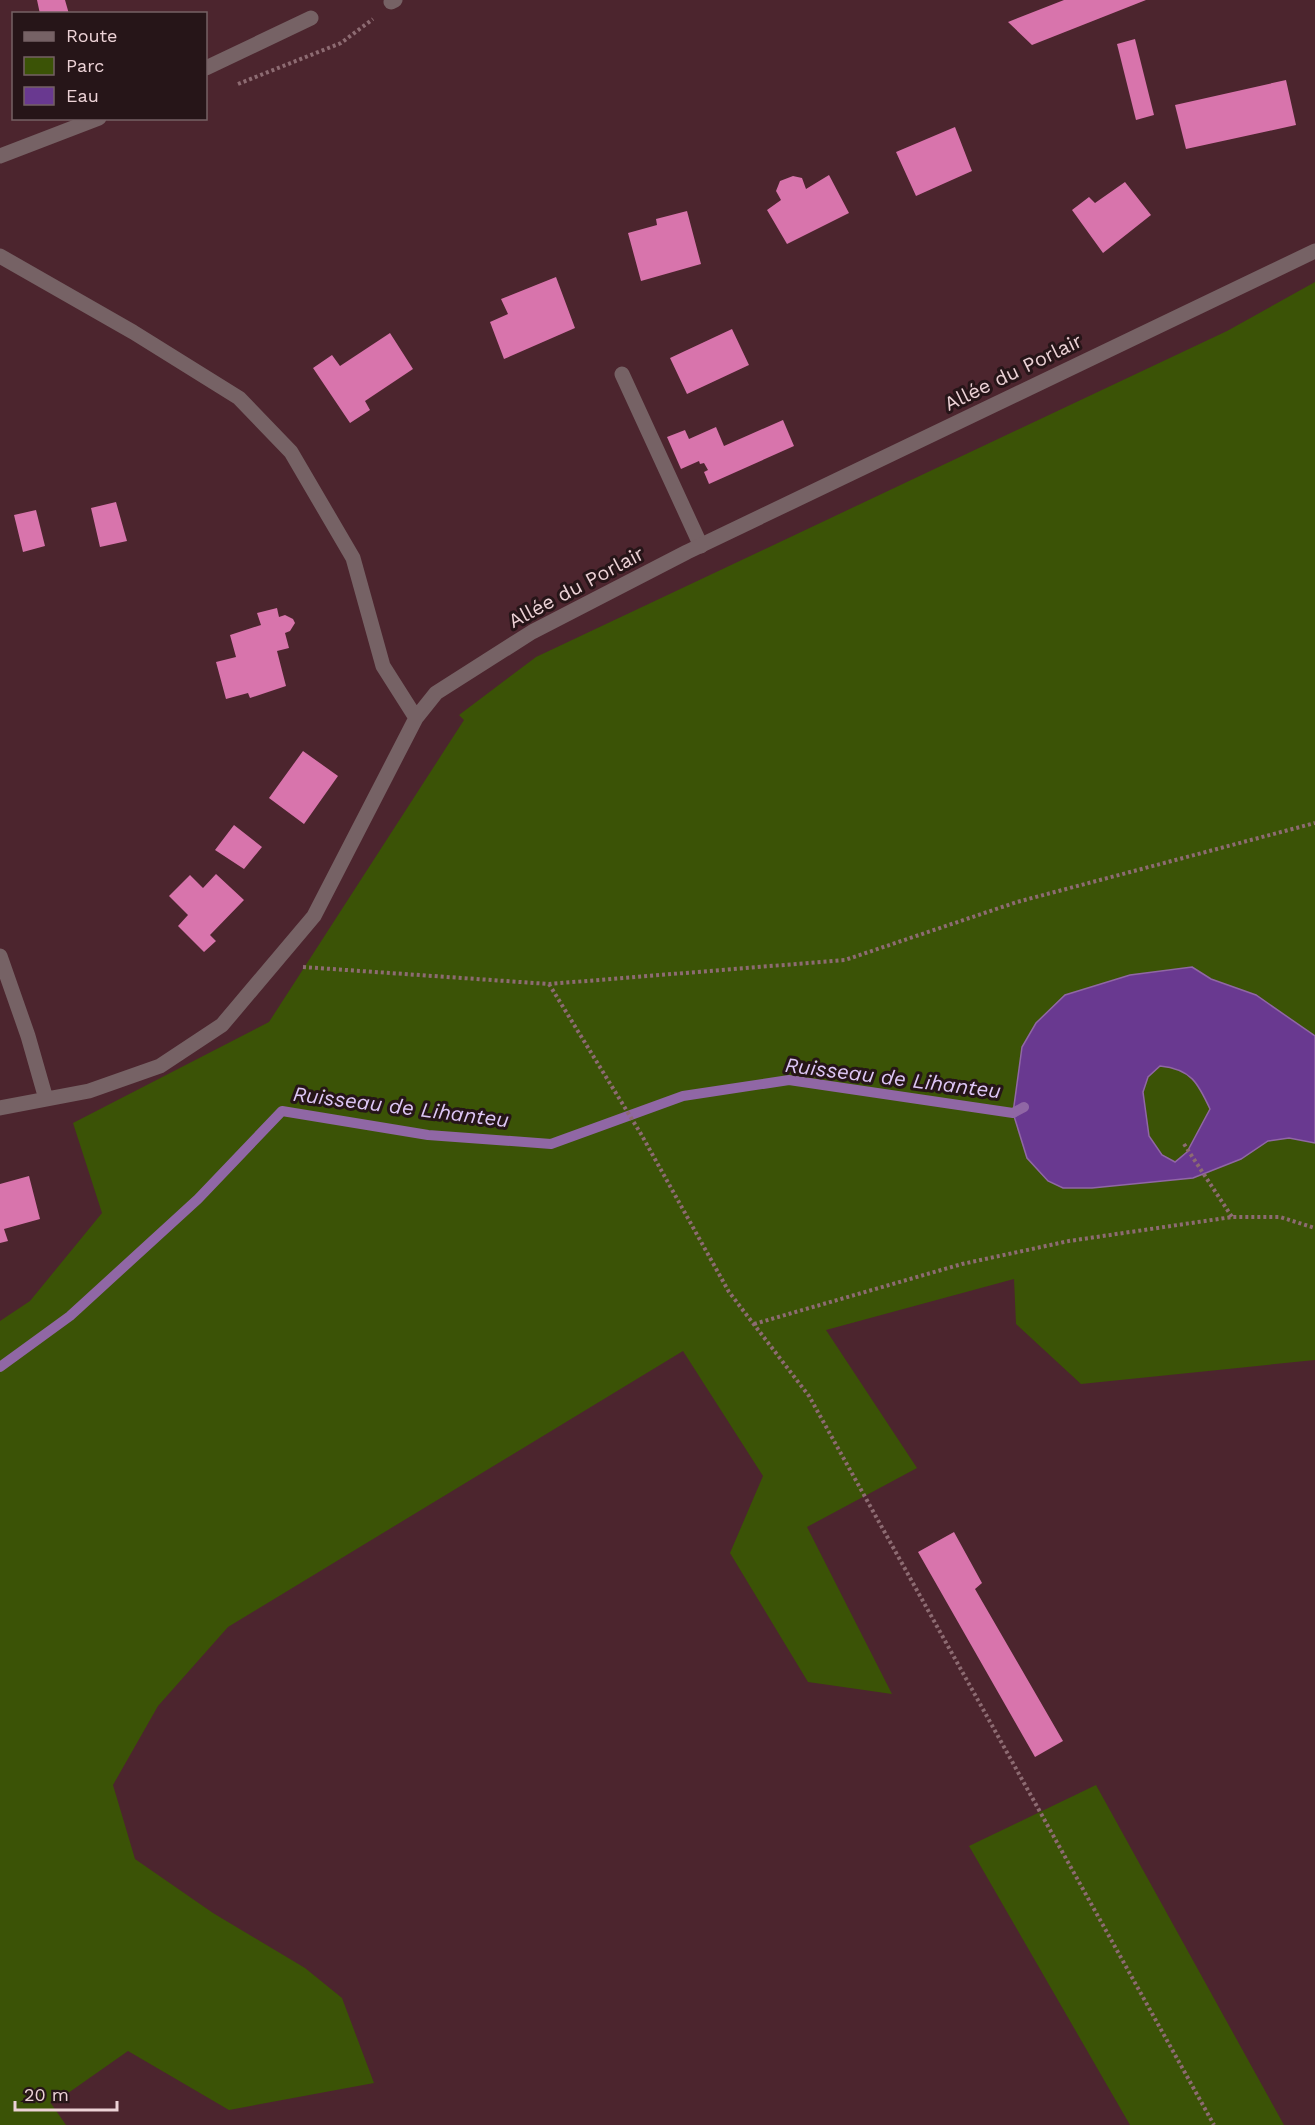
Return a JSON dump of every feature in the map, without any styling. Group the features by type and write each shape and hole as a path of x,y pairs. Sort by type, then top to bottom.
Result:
{"street":[{"path":"207,68 312,18"},
{"path":"0,156 94,120"},
{"name":"Allée du Porlair","path":"0,1108 89,1091 160,1066 222,1025 314,916 416,718 436,693 532,632 701,546 1315,251"},
{"path":"0,256 239,398 291,452 353,558 383,666 416,718"},
{"path":"622,374 701,546"},
{"path":"0,956 28,1036 46,1099"}],"path":[{"path":"207,68 230,87 341,43 382,13 393,1"},
{"path":"273,964 549,984 845,960 1017,902 1315,823"},
{"path":"549,984 616,1097 641,1134 729,1292 809,1396 1214,2125"},
{"path":"1184,1144 1232,1217"},
{"path":"754,1324 962,1264 1069,1241 1232,1217 1280,1217 1315,1228"}],"green space":[{"path":"1315,282 1315,1036 1256,995 1211,979 1192,967 1063,1188 1092,1188 1193,1178 1241,1159 1268,1141 1289,1138 1315,1143 1315,1360 1081,1384 1016,1324 1014,1279 826,1330 917,1468 807,1527 892,1694 808,1682 730,1553 763,1476 683,1351 228,1627 158,1706 113,1785 135,1859 213,1913 305,1968 342,1998 374,2083 229,2110 128,2051 61,2098 50,2102 66,2125 0,2125 0,1321 30,1301 102,1213 73,1123 269,1022 464,720 459,715 536,657 1227,331"},
{"path":"1160,1066 1180,1071 1193,1079 1202,1091 1210,1109 1187,1152 1175,1162 1162,1155 1149,1136 1143,1092 1148,1077"},
{"path":"1096,1785 1284,2125 1130,2125 969,1846"}],"water":[{"path":"1192,967 1211,979 1256,995 1315,1036 1315,1143 1289,1138 1268,1141 1241,1159 1193,1178 1092,1188 1063,1188 1048,1181 1027,1158 1013,1113 1022,1047 1036,1023 1065,995 1130,975","holes":["1160,1066 1179,1070 1192,1079 1210,1109 1187,1152 1175,1162 1162,1155 1149,1136 1143,1092 1148,1077"]}],"building":[{"path":"37,0 65,0 68,12 40,12"},
{"path":"1064,0 1146,0 1032,45 1008,22"},
{"path":"1135,39 1154,115 1136,120 1117,44"},
{"path":"1286,80 1296,125 1186,149 1175,105"},
{"path":"955,127 972,171 916,196 896,152"},
{"path":"829,175 849,213 787,244 767,210 781,200 776,191 780,181 793,176 802,178 806,189"},
{"path":"1125,182 1151,215 1103,253 1072,210 1089,197 1095,203"},
{"path":"687,211 701,264 641,281 628,233 657,225 656,219"},
{"path":"556,277 575,328 504,359 490,322 508,314 501,299"},
{"path":"732,329 749,365 687,394 670,358"},
{"path":"390,333 413,369 365,401 370,410 350,423 313,368 332,355 340,366"},
{"path":"783,420 794,446 709,484 704,472 708,470 704,463 700,464 699,461 681,469 667,437 685,430 689,439 716,427 724,446"},
{"path":"116,502 127,541 100,547 91,508"},
{"path":"36,510 45,546 23,552 14,515"},
{"path":"277,608 279,617 285,615 293,619 295,623 290,631 285,633 289,648 277,651 286,686 250,698 248,693 226,699 216,662 236,657 230,635 261,625 257,613"},
{"path":"303,751 338,776 304,824 269,798"},
{"path":"234,825 262,847 244,869 215,850"},
{"path":"216,874 244,900 210,935 216,941 204,952 178,926 188,915 169,896 190,875 203,888"},
{"path":"29,1176 40,1219 4,1229 8,1241 0,1243 0,1184"},
{"path":"954,1532 982,1583 975,1589 1063,1741 1035,1757 918,1552"}],"waterway":[{"name":"Ruisseau de Lihanteu","path":"0,1367 70,1316 198,1199 282,1111 428,1135 551,1144 683,1096 789,1080 1013,1113 1024,1107"}]}
